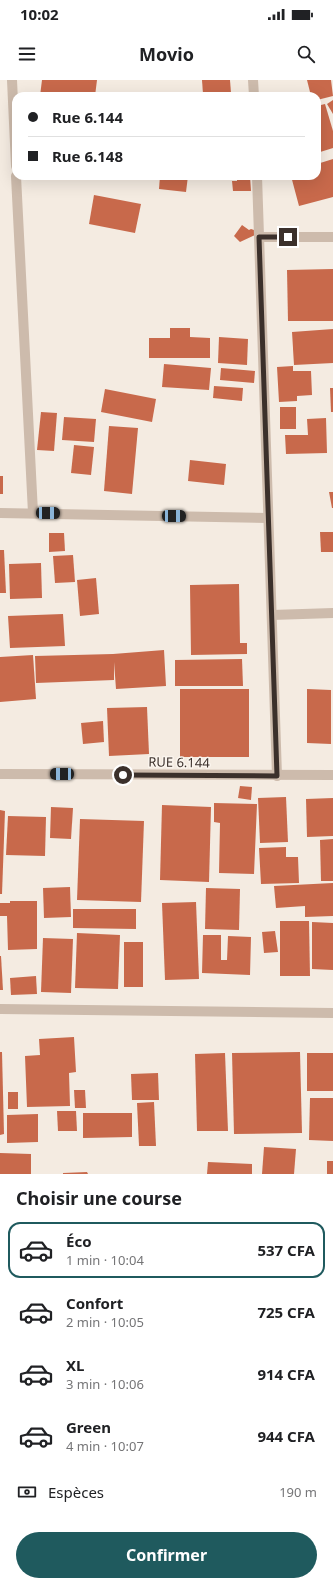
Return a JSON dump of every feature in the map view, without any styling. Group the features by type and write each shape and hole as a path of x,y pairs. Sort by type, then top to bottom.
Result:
{"street":[{"path":"12,80 13,92"},
{"path":"253,80 254,92"},
{"path":"16,180 33,513"},
{"path":"257,180 277,776"},
{"path":"259,237 333,237"},
{"path":"0,513 268,518"},
{"path":"272,615 333,613"},
{"name":"RUE 6.144","path":"0,774 333,776"},
{"path":"0,1009 333,1013"}],"building":[{"path":"42,80 97,80 96,92 40,92"},
{"path":"202,80 230,80 231,92 203,92"},
{"path":"307,80 331,80 333,96 321,99 321,92 310,92"},
{"path":"333,100 333,114 327,104"},
{"path":"325,104 333,131 333,148 321,152 321,105"},
{"path":"333,159 333,197 299,206 292,180 321,180 321,163"},
{"path":"160,180 188,180 186,192 159,189"},
{"path":"250,180 251,191 233,191 232,181"},
{"path":"94,195 141,204 135,233 89,224"},
{"path":"242,225 249,230 254,230 255,235 240,242 234,236"},
{"path":"333,269 333,321 288,321 287,270"},
{"path":"170,328 190,328 190,337 210,338 210,358 149,358 149,338 170,338"},
{"path":"333,329 333,363 294,365 292,332"},
{"path":"219,337 248,339 247,365 218,363"},
{"path":"164,364 211,368 209,390 162,387"},
{"path":"293,366 293,371 311,371 312,395 297,396 297,401 279,402 277,367"},
{"path":"221,368 255,371 254,383 220,380"},
{"path":"214,386 243,388 242,401 213,398"},
{"path":"330,388 333,388 333,412 331,412"},
{"path":"105,389 156,399 152,422 101,412"},
{"path":"280,407 296,407 296,429 280,429"},
{"path":"41,412 57,413 54,451 37,450"},
{"path":"64,417 96,419 94,442 62,440"},
{"path":"326,418 327,453 286,454 285,435 308,435 307,419"},
{"path":"109,426 138,428 132,494 104,491"},
{"path":"74,445 94,447 91,475 71,473"},
{"path":"190,460 226,464 224,485 188,481"},
{"path":"0,476 3,476 3,494 0,494"},
{"path":"329,492 333,492 333,508 332,508"},
{"path":"320,532 333,532 333,552 321,552"},
{"path":"49,533 64,533 65,551 49,552"},
{"path":"0,550 4,550 6,593 0,593"},
{"path":"73,555 75,582 55,583 53,556"},
{"path":"41,563 42,598 10,599 9,564"},
{"path":"96,578 99,614 80,616 77,580"},
{"path":"239,584 240,643 247,643 247,654 191,655 190,585"},
{"path":"63,614 65,646 10,648 8,616"},
{"path":"164,650 166,686 116,689 114,662 114,680 36,683 35,656 113,654"},
{"path":"33,655 36,699 0,702 0,657"},
{"path":"242,659 243,686 175,686 175,660"},
{"path":"180,689 249,689 249,757 180,757"},
{"path":"307,689 331,690 331,744 307,743"},
{"path":"147,707 149,754 109,756 107,708"},
{"path":"103,721 104,742 83,744 81,723"},
{"path":"240,786 252,787 251,800 238,798"},
{"path":"286,797 288,842 260,843 258,798"},
{"path":"333,798 333,836 307,837 306,799"},
{"path":"214,803 257,804 254,874 219,873 220,823 214,822"},
{"path":"162,805 211,807 209,882 160,880"},
{"path":"51,807 73,808 71,839 50,838"},
{"path":"0,810 5,811 2,894 0,894"},
{"path":"8,816 46,817 45,856 6,855"},
{"path":"80,819 144,821 141,902 77,900"},
{"path":"333,839 333,881 321,881 320,840"},
{"path":"286,847 286,857 298,857 299,883 261,884 259,848"},
{"path":"333,883 333,916 305,917 305,906 276,908 274,886"},
{"path":"70,887 71,917 44,918 43,888"},
{"path":"206,888 240,889 239,930 205,929"},
{"path":"10,901 37,901 37,949 8,950 7,916 0,916 0,903 10,903"},
{"path":"196,902 199,979 165,980 162,903"},
{"path":"73,909 136,909 136,929 73,928"},
{"path":"280,921 309,921 310,976 280,976"},
{"path":"312,922 333,923 333,970 312,969"},
{"path":"275,931 278,952 264,953 262,932"},
{"path":"77,933 120,935 118,989 75,988"},
{"path":"203,935 221,935 221,960 227,960 228,936 251,937 250,975 202,973"},
{"path":"43,938 73,939 71,993 41,992"},
{"path":"124,942 143,942 143,987 124,987"},
{"path":"1,956 3,990 0,990"},
{"path":"36,976 37,994 11,995 10,978"},
{"path":"74,1037 76,1072 69,1073 70,1106 27,1107 25,1056 40,1055 39,1039"},
{"path":"0,1052 2,1052 4,1134 0,1135"},
{"path":"300,1052 302,1133 234,1134 232,1053"},
{"path":"225,1053 228,1131 197,1131 195,1054"},
{"path":"307,1053 333,1053 333,1091 307,1091"},
{"path":"158,1073 159,1100 132,1100 131,1074"},
{"path":"74,1090 85,1090 86,1108 75,1108"},
{"path":"8,1092 18,1092 18,1109 8,1109"},
{"path":"310,1098 333,1098 333,1141 309,1140"},
{"path":"154,1102 156,1146 139,1146 137,1103"},
{"path":"57,1111 76,1111 77,1131 58,1131"},
{"path":"83,1113 132,1113 132,1137 83,1138"},
{"path":"38,1114 38,1142 7,1143 7,1115"},
{"path":"264,1147 296,1149 294,1174 262,1174"},
{"path":"0,1153 31,1154 31,1174 0,1174"},
{"path":"327,1161 333,1161 333,1174 327,1174"},
{"path":"208,1162 252,1164 252,1174 207,1174"},
{"path":"87,1172 88,1174 63,1174 63,1173"}],"route":[{"path":"123,775 277,776 259,237 288,237"}]}
